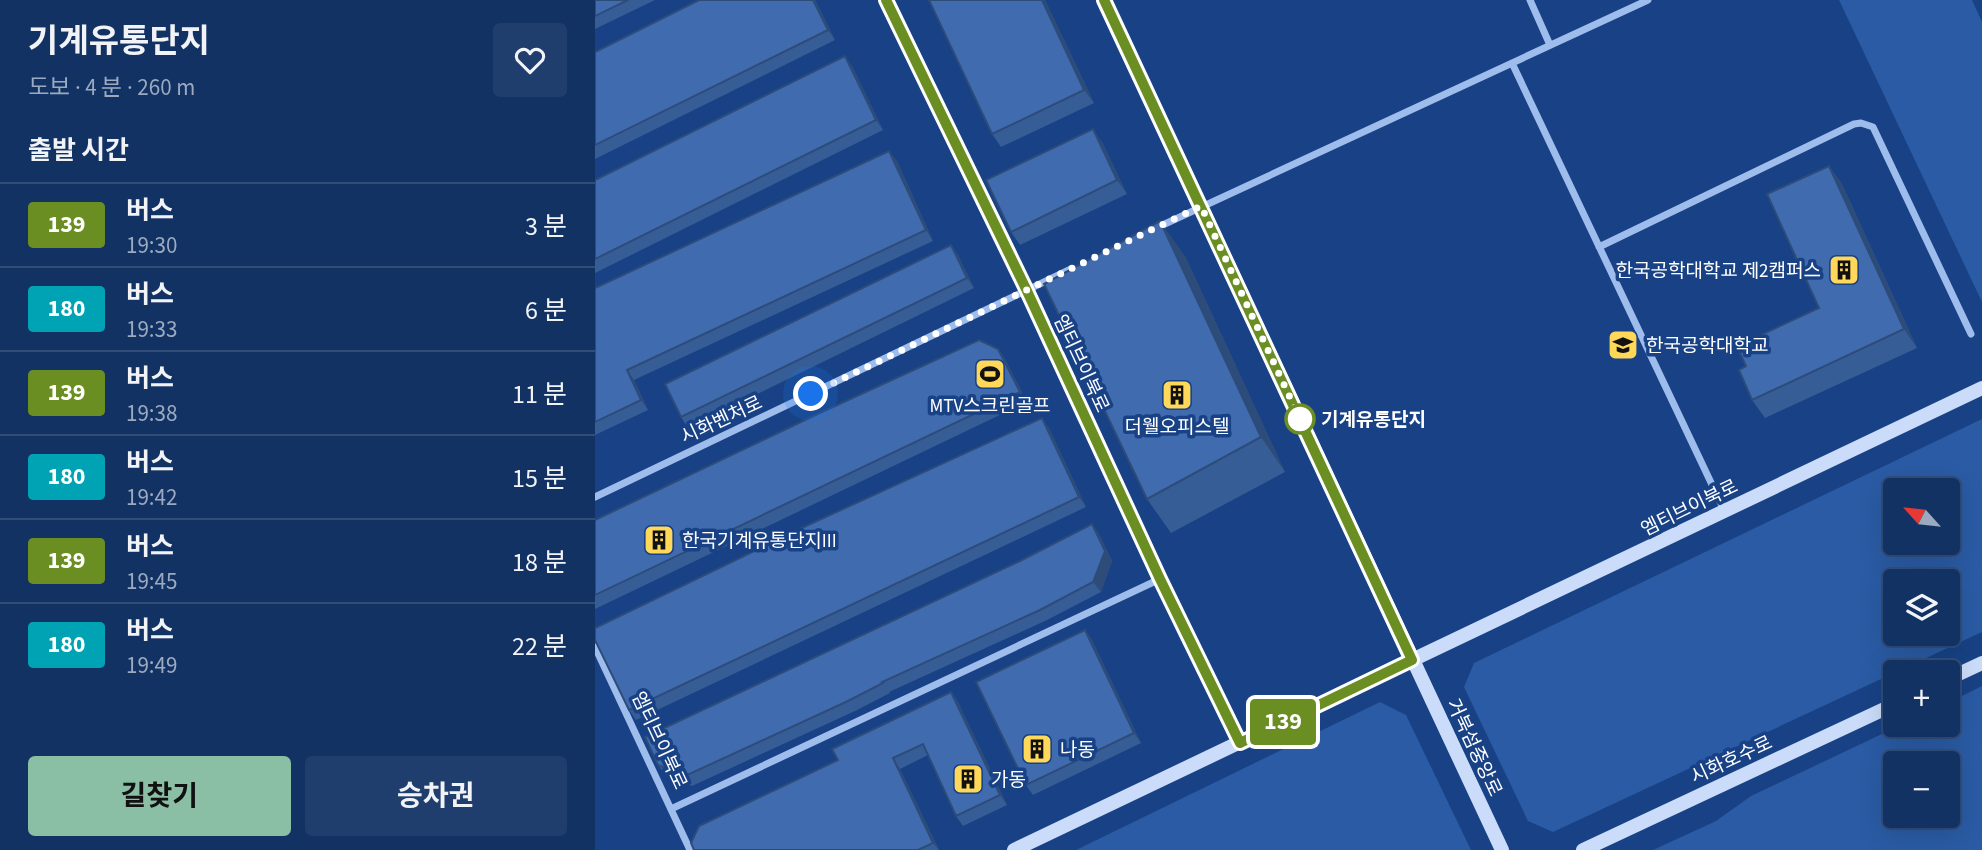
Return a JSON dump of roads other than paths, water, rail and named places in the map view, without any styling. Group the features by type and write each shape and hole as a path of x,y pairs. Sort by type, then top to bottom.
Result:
{"street":[{"name":"엠티브이북로","path":"886,0 1027,291 1160,579 1240,743"},
{"path":"1104,0 1412,660"},
{"path":"1529,0 1550,45"},
{"path":"1151,230 1648,0"},
{"path":"1512,63 1724,511"},
{"path":"1599,247 1854,124 1867,124 1873,127 1971,334"},
{"name":"시화벤처로","path":"595,497 1077,267"},
{"name":"엠티브이북로","path":"1014,850 1982,388"},
{"path":"671,809 1160,579"},
{"name":"엠티브이북로","path":"595,647 690,850"},
{"name":"거북섬중앙로","path":"1412,660 1502,850"},
{"path":"1960,673 1982,663"},
{"name":"시화호수로","path":"1583,850 1883,710"}],"place":[{"name":"한국공학대학교 제2캠퍼스","path":"1844,270"},
{"name":"한국공학대학교","path":"1623,345"},
{"name":"MTV스크린골프","path":"990,374"},
{"name":"더웰오피스텔","path":"1177,395"},
{"name":"기계유통단지","path":"1300,419"},
{"name":"한국기계유통단지III","path":"659,540"},
{"name":"나동","path":"1037,749"},
{"name":"가동","path":"968,779"}]}
